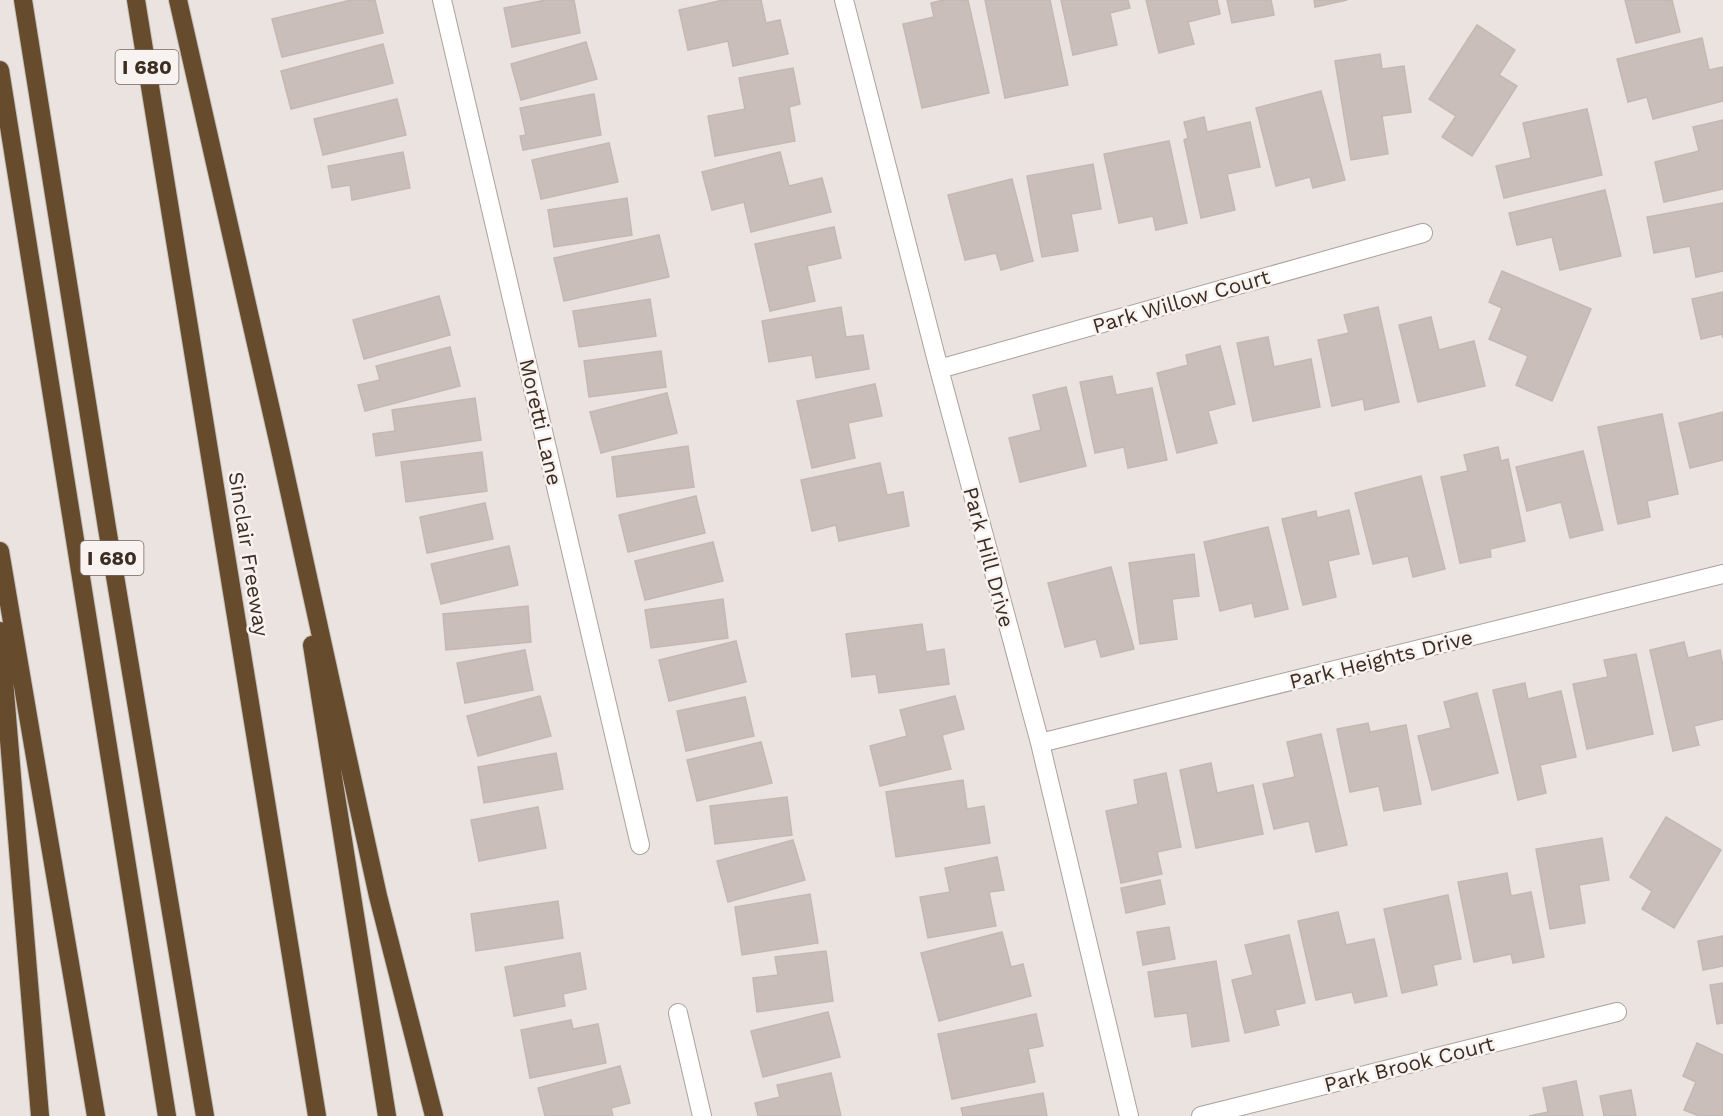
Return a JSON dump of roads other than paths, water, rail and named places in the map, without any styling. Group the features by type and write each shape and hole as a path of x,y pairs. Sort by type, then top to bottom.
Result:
{"highway":[{"name":"I 680","path":"23,0 109,540 205,1116"},
{"name":"Sinclair Freeway","path":"136,0 317,1116"},
{"path":"178,0 378,896 434,1116"},
{"name":"I 680","path":"0,70 167,1116"},
{"path":"279,445 387,1116"},
{"path":"0,550 96,1116"},
{"path":"0,631 40,1116"}],"street":[{"name":"Moretti Lane","path":"442,0 640,845"},
{"name":"Park Hill Drive","path":"844,0 939,369 1040,743 1130,1116"},
{"name":"Park Willow Court","path":"939,369 1423,233"},
{"name":"Park Heights Drive","path":"1040,743 1723,574"},
{"name":"Park Brook Court","path":"1201,1116 1617,1012"},
{"path":"678,1013 702,1116"}]}
